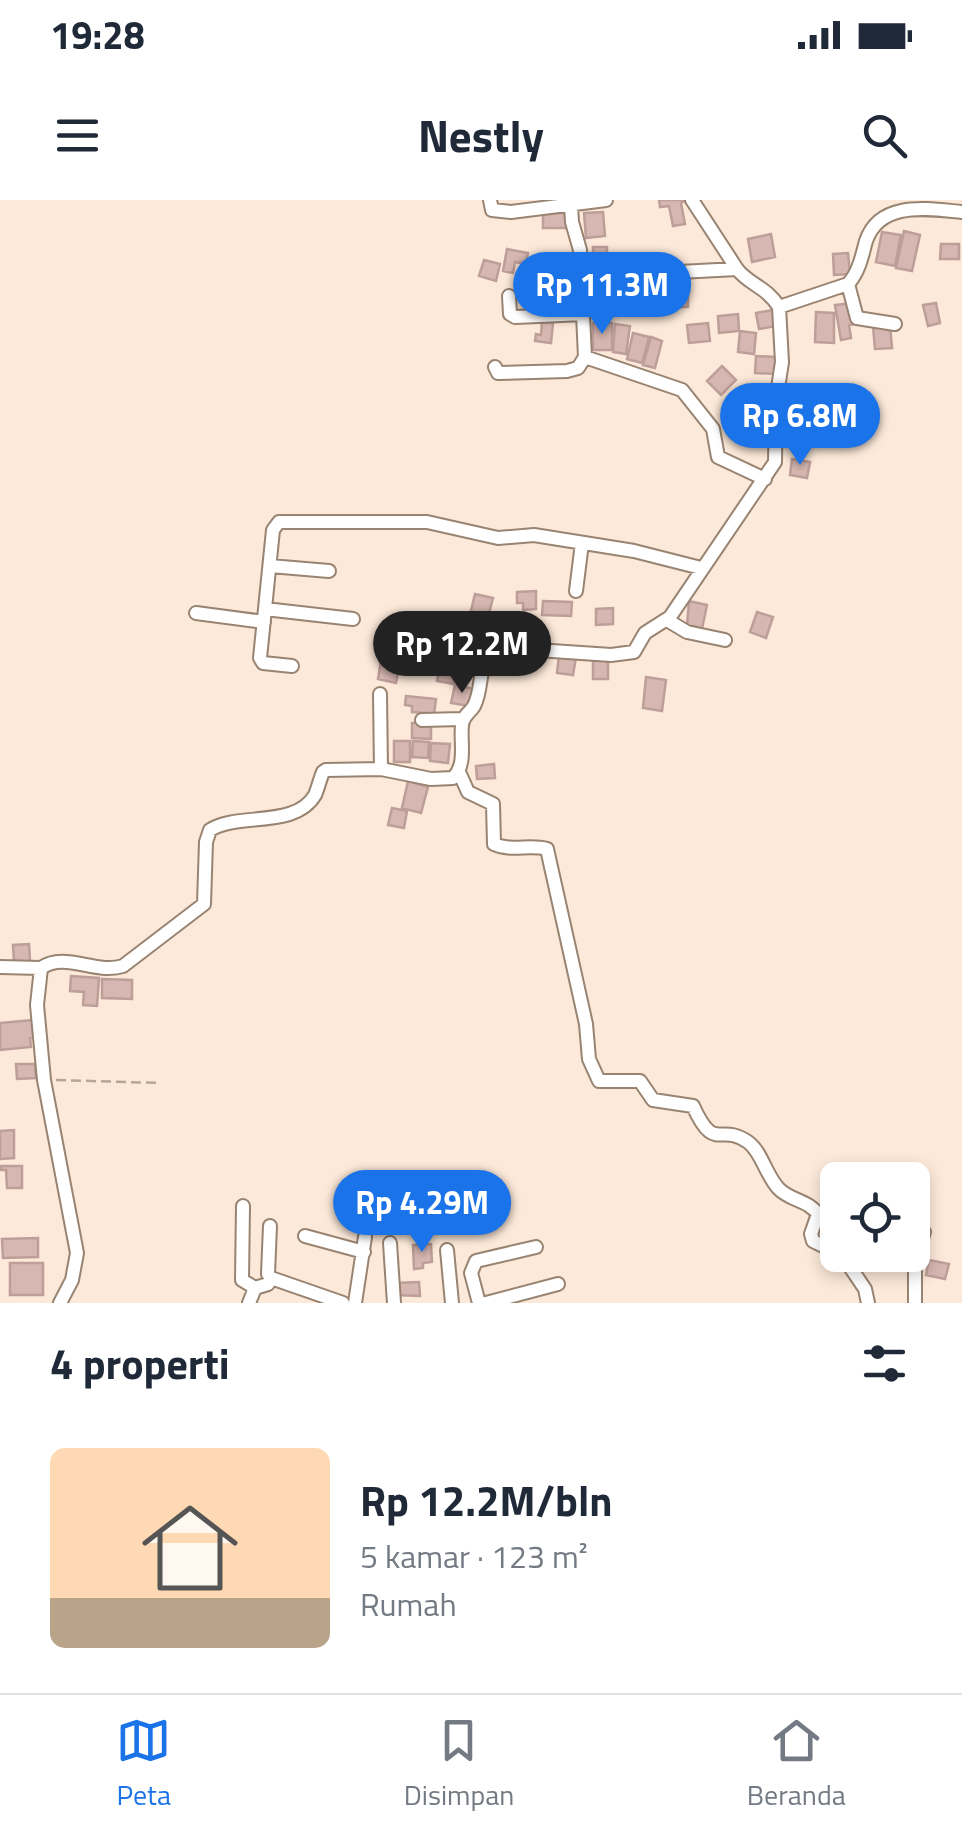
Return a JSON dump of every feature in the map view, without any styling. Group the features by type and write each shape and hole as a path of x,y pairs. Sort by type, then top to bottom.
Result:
{"street":[{"path":"490,200 490,208 495,211 606,200"},
{"path":"692,200 737,269 764,288 779,307 782,362 776,401 776,458 666,620 645,633 629,654 494,647 479,676 476,702 462,719 459,772 468,792 493,804 494,844 503,848 548,849 586,1024 589,1059 599,1081 640,1081 653,1100 693,1106 703,1128 712,1136 739,1138 751,1144 783,1194 812,1206 818,1214 811,1234 820,1244"},
{"path":"495,368 498,373 567,370 578,368 585,357 580,250 571,206"},
{"path":"779,307 848,284 855,275 870,231 891,213 910,207 962,212"},
{"path":"648,279 660,272 737,269"},
{"path":"848,284 856,318 895,324"},
{"path":"509,296 510,314 515,317 584,314"},
{"path":"585,357 682,390 712,429 718,456 765,479"},
{"path":"292,666 260,661 273,530 279,522 406,520 498,538 534,535 646,554 701,568"},
{"path":"576,591 582,543"},
{"path":"270,566 329,571"},
{"path":"196,613 353,619"},
{"path":"666,620 687,632 725,640"},
{"path":"380,694 381,769"},
{"path":"422,720 462,719"},
{"path":"0,968 41,968 56,961 107,969 123,966 204,904 206,842 210,830 221,824 294,810 312,798 326,770 381,769 442,780 459,772"},
{"path":"41,968 37,1005 44,1080 77,1254 72,1280 60,1303"},
{"path":"243,1206 242,1280 255,1288 268,1284 272,1278"},
{"path":"270,1226 268,1274 343,1303"},
{"path":"305,1236 364,1252"},
{"path":"355,1303 366,1237"},
{"path":"390,1243 394,1303"},
{"path":"536,1247 476,1261 471,1273 482,1303 558,1284"},
{"path":"446,1250 452,1303"},
{"path":"853,1272 865,1289 868,1303"},
{"path":"915,1272 915,1303"},
{"path":"249,1303 255,1288"}],"path":[{"path":"44,1080 161,1082"}],"building":[{"path":"659,200 686,200 681,203 685,224 673,226 669,206 660,207"},
{"path":"603,212 605,236 586,238 584,213"},
{"path":"543,213 567,213 567,228 543,228"},
{"path":"904,231 920,235 912,271 896,268"},
{"path":"882,232 901,235 895,266 876,262"},
{"path":"771,234 775,257 752,262 748,239"},
{"path":"941,244 959,244 959,259 940,259"},
{"path":"593,247 607,247 607,266 593,266"},
{"path":"507,249 528,253 526,264 515,262 513,273 503,271"},
{"path":"848,253 850,274 834,275 833,254"},
{"path":"484,260 500,264 496,281 479,276"},
{"path":"665,276 688,276 688,307 665,307"},
{"path":"660,283 661,309 644,310 642,284"},
{"path":"598,295 608,295 612,315 591,315 591,305 598,305"},
{"path":"620,297 630,297 630,314 612,314 612,301 620,301"},
{"path":"852,303 856,324 849,325 851,338 841,340 835,305"},
{"path":"936,303 940,323 928,326 923,305"},
{"path":"773,310 776,326 759,329 756,313"},
{"path":"816,312 834,313 834,343 815,342"},
{"path":"738,314 739,331 719,333 718,316"},
{"path":"542,322 553,323 551,343 535,341 536,334 541,335"},
{"path":"593,323 612,323 612,350 593,350"},
{"path":"708,323 710,341 689,343 687,325"},
{"path":"615,324 630,326 626,354 613,352"},
{"path":"890,325 892,348 875,349 873,326"},
{"path":"740,331 756,333 754,354 738,352"},
{"path":"633,333 649,337 642,363 627,359"},
{"path":"651,337 662,341 655,368 643,365"},
{"path":"756,356 776,357 776,374 755,373"},
{"path":"722,366 736,380 721,395 707,381"},
{"path":"798,418 814,420 812,441 796,440"},
{"path":"819,420 837,421 836,445 818,444"},
{"path":"792,459 810,462 807,478 790,475"},
{"path":"536,591 536,609 523,610 523,603 517,603 517,592"},
{"path":"475,594 493,598 485,628 468,623"},
{"path":"543,601 572,602 571,616 542,615"},
{"path":"689,601 707,605 702,629 687,625"},
{"path":"613,608 613,624 596,625 596,609"},
{"path":"757,612 773,617 766,638 750,632"},
{"path":"429,621 443,623 440,648 425,646"},
{"path":"415,622 427,623 424,644 412,643"},
{"path":"382,655 401,658 396,683 378,679"},
{"path":"559,655 576,657 573,675 557,673"},
{"path":"593,659 608,659 608,679 593,679"},
{"path":"440,666 456,669 454,684 437,681"},
{"path":"646,677 666,680 662,711 643,708"},
{"path":"455,685 474,689 470,706 451,703"},
{"path":"406,696 436,699 434,714 412,712 412,706 405,705"},
{"path":"412,723 431,723 431,739 412,738"},
{"path":"394,741 410,741 410,762 394,762"},
{"path":"413,741 429,742 428,758 412,757"},
{"path":"431,743 450,744 448,763 430,761"},
{"path":"494,764 495,778 477,779 476,766"},
{"path":"408,781 428,787 421,813 402,808"},
{"path":"392,808 407,811 404,828 388,825"},
{"path":"29,944 30,961 14,962 13,945"},
{"path":"71,976 99,978 97,1006 83,1005 84,992 70,991"},
{"path":"102,979 132,980 132,999 102,998"},
{"path":"32,1020 31,1047 0,1050 0,1023"},
{"path":"16,1064 35,1064 36,1078 17,1079"},
{"path":"14,1130 14,1158 0,1159 0,1131"},
{"path":"1,1166 22,1166 22,1188 7,1188 6,1170 1,1170"},
{"path":"38,1238 38,1257 3,1258 2,1239"},
{"path":"431,1244 432,1262 414,1269 413,1245"},
{"path":"930,1260 949,1264 945,1279 926,1275 930,1272"},
{"path":"10,1263 43,1263 43,1295 10,1295"},
{"path":"419,1282 420,1296 395,1295 395,1283"}]}
